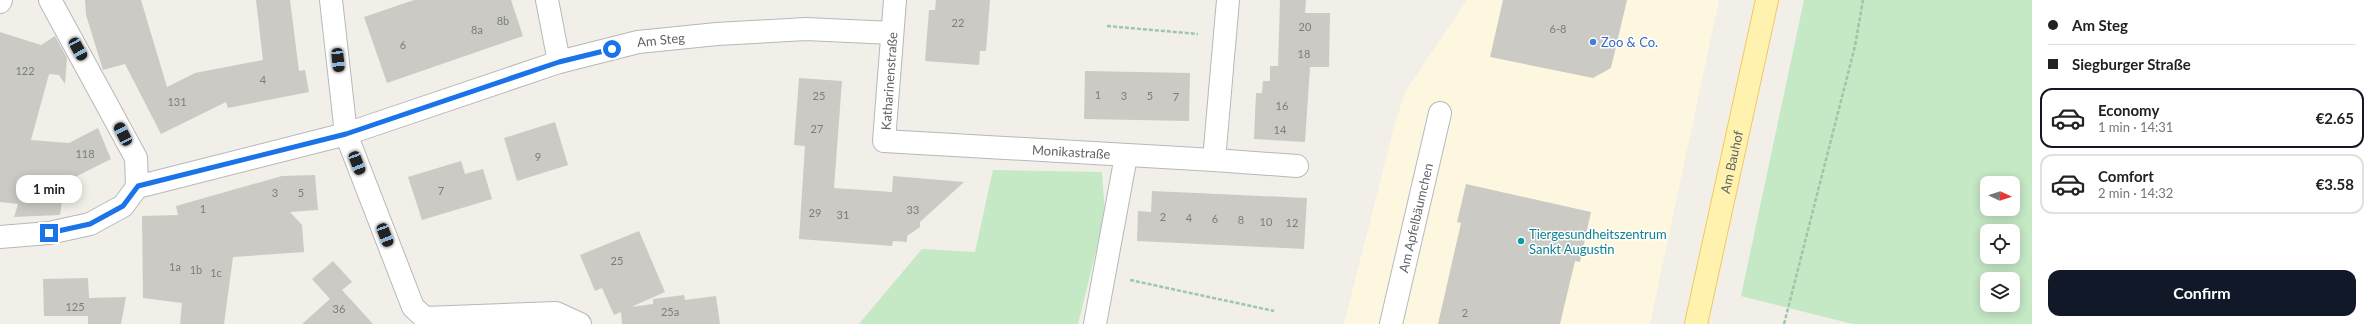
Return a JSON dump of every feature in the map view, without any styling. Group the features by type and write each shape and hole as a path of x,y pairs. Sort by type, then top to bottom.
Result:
{"main road":[{"name":"Am Bauhof","path":"1696,324 1767,0"}],"street":[{"path":"0,237 49,233 90,224 123,206 138,186 136,158 50,0"},
{"path":"331,0 346,134 413,307 425,318 556,313 580,324"},
{"path":"548,0 559,62"},
{"name":"Katharinenstraße","path":"895,0 884,141 928,142"},
{"path":"1214,160 1228,0"},
{"name":"Am Steg","path":"138,186 346,134 559,62 638,42 717,34 806,29 892,33"},
{"name":"Am Apfelbäumchen","path":"1392,324 1440,112"},
{"name":"Monikastraße","path":"928,142 1297,166"},
{"path":"1095,324 1126,156"}],"path":[{"path":"1784,324 1855,46 1863,0"},
{"path":"1107,26 1225,37"},
{"path":"1104,274 1274,311"}],"shaded area":[{"path":"1467,0 1719,0 1650,324 1344,324 1394,127 1405,92"}],"green space":[{"path":"1804,0 2032,0 2032,324 1853,324 1741,296"},
{"path":"993,170 1102,172 1105,215 1078,324 859,324 922,249 975,252"}],"building":[{"path":"85,0 141,0 167,87 195,73 263,60 256,0 290,0 299,71 305,70 309,92 228,108 226,102 161,134 125,64 103,70 86,15"},
{"path":"414,0 511,0 523,36 387,83 364,17"},
{"path":"936,0 990,0 986,51 980,51 979,65 925,61 929,10 935,10"},
{"path":"1280,0 1306,0 1305,13 1330,13 1329,67 1310,67 1305,142 1254,139 1256,93 1262,93 1263,81 1270,81 1270,66 1278,66"},
{"path":"1503,0 1627,0 1611,68 1593,78 1490,57"},
{"path":"0,32 41,45 55,36 67,58 65,84 59,75 49,74 31,140 69,143 98,128 111,159 65,182 60,215 14,217 18,204 0,202"},
{"path":"1085,71 1190,73 1189,121 1084,119"},
{"path":"799,78 842,81 834,188 892,192 893,176 964,182 920,222 920,227 907,236 907,242 893,241 892,246 799,239 805,146 794,145"},
{"path":"555,122 568,165 517,181 504,138"},
{"path":"461,161 465,174 483,169 492,199 422,220 408,177"},
{"path":"315,175 318,210 290,212 302,225 304,252 233,257 224,324 180,324 182,303 143,298 142,216 178,215 176,206 282,176"},
{"name":"Tiergesundheitszentrum Sankt Augustin","path":"1466,184 1591,212 1580,262 1575,261 1560,324 1438,324 1461,223 1457,222"},
{"path":"1152,191 1307,198 1304,249 1137,241 1138,211 1151,212"},
{"path":"639,231 665,292 631,307 653,304 653,299 684,295 685,300 716,296 720,324 622,324 621,312 614,315 602,288 595,291 580,255"},
{"path":"333,261 352,282 342,290 373,324 302,324 330,299 312,279"},
{"path":"88,278 89,298 126,297 121,324 88,324 88,316 44,316 43,279"}],"place":[{"name":"Zoo & Co.","path":"1593,42"},
{"name":"Tiergesundheitszentrum Sankt Augustin","path":"1521,241"}],"route":[{"path":"49,233 90,224 123,206 138,186 346,134 559,62 612,49"}]}
